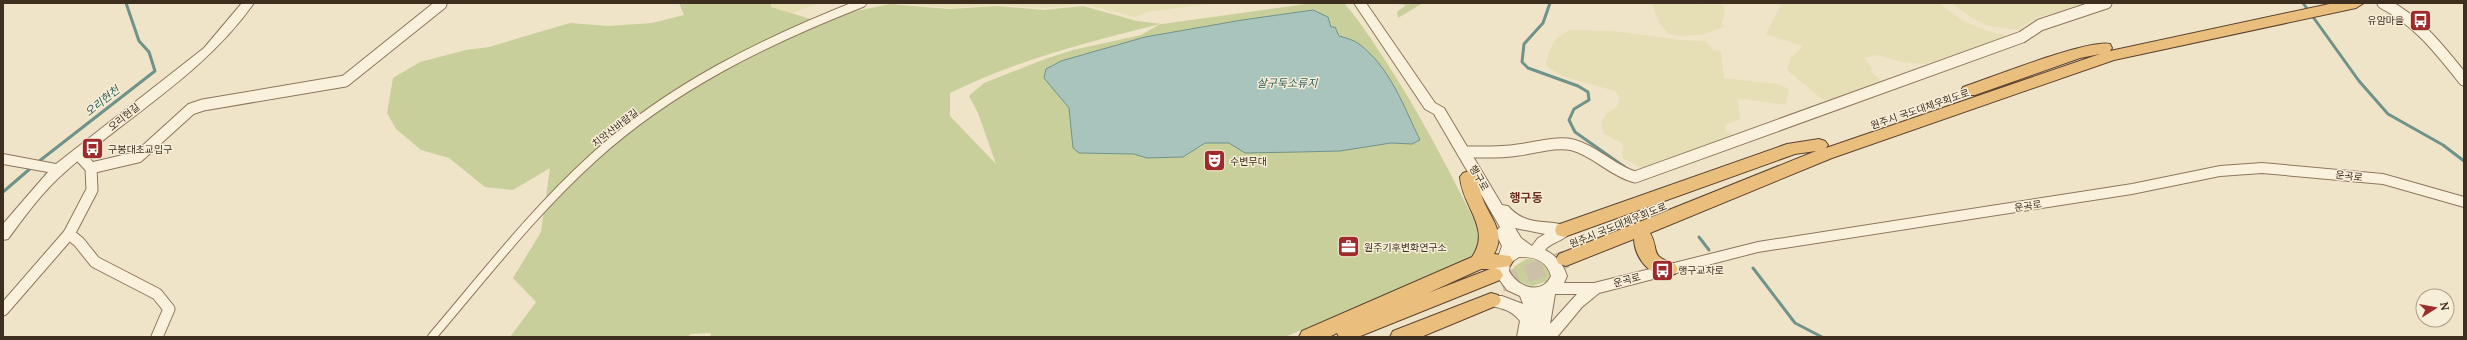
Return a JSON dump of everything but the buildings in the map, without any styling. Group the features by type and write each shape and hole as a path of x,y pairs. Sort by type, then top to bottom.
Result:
{"highway":[{"path":"1557,273 1823,149 2110,56 2302,8 2356,3"},
{"path":"1564,230 1793,148 1823,149"},
{"path":"1557,273 1814,166 1823,149"},
{"path":"1309,337 1478,262 1488,252 1491,236 1468,186 1473,176"},
{"path":"1643,237 1643,248 1652,262 1668,269"},
{"path":"1478,262 1505,280"},
{"path":"1337,337 1505,280"},
{"path":"1366,337 1505,280"},
{"path":"1400,337 1505,280"}],"street":[{"name":"오리현길","path":"3,235 52,168 78,154 208,51 248,3"},
{"name":"치악산바람길","path":"432,337 552,198 594,157 647,115 708,74 828,16 862,3"},
{"name":"행구로","path":"1360,3 1430,106 1439,111 1463,152 1473,176 1508,242 1509,250 1505,280 1531,304 1526,337"},
{"path":"1463,152 1509,151 1562,145 1578,146 1594,154 1621,175 1635,177 1756,136 1823,109 2022,38 2040,25 2106,3"},
{"path":"2383,3 2406,15 2421,29 2464,80"},
{"path":"2404,3 2406,15"},
{"path":"91,168 138,157 191,109 202,105 345,81 441,4"},
{"name":"행구로","path":"1430,106 1430,113 1516,242 1531,252"},
{"path":"3,310 69,234 92,190 91,168 78,154"},
{"path":"3,159 52,168"},
{"name":"운곡로","path":"1594,289 1668,269 1758,248 2132,189 2220,171 2262,168 2383,180 2464,202"},
{"path":"1473,176 1485,183 1510,219 1537,229 1564,230"},
{"path":"1531,252 1543,242 1564,230"},
{"path":"69,234 79,242 95,262 157,294 169,309 157,337"},
{"path":"1528,318 1516,306 1502,300 1505,280 1517,252 1531,252 1548,259 1557,273"},
{"path":"1540,337 1545,299 1557,273"},
{"path":"1505,280 1557,273 1594,289 1577,303 1548,337"}],"shaded area":[{"path":"772,3 819,3 792,13 771,7"},
{"path":"897,3 1214,3 1148,12 1135,17 1084,4 1044,8 997,5 950,8"},
{"path":"1652,3 1723,5 1725,14 1722,22 1724,27 1701,35 1681,36 1669,34 1659,23"},
{"path":"1782,3 1938,3 1964,21 1984,30 2011,37 1925,64 1902,62 1877,55 1864,58 1872,69 1871,72 1884,83 1827,100 1822,99 1787,70 1791,58 1803,46 1766,34"},
{"path":"1951,3 2087,3 2036,18 2017,30 1989,26 1972,18"},
{"path":"1569,30 1613,31 1681,40 1706,41 1713,50 1721,51 1724,78 1778,84 1789,89 1786,105 1738,98 1740,119 1725,125 1726,131 1735,136 1641,168 1622,158 1623,144 1603,133 1601,123 1606,114 1617,107 1620,98 1615,91 1565,77 1548,68 1546,64 1549,51 1555,40"}],"green space":[{"path":"679,3 771,3 771,7 814,20 890,4 949,9 997,6 1044,10 1083,6 1137,21 1162,24 1313,3 1344,3 1369,36 1410,100 1457,187 1480,232 1482,240 1474,256 1285,337 710,337 711,333 691,334 687,337 510,337 536,302 513,278 541,232 550,168 513,190 485,187 449,158 421,150 396,129 387,113 393,78 420,62 466,50 489,47 570,23 608,26 652,23 684,15","holes":["1160,24 1141,35 1073,50 1045,59 984,83 969,96 978,113 996,164 950,116 950,93 976,81 1027,61 1105,38"]},
{"path":"1390,3 1423,3 1398,18 1397,12 1406,5"},
{"path":"1526,259 1541,262 1547,267 1550,274 1547,281 1533,286 1516,278 1514,267"}],"water":[{"name":"살구둑소류지","path":"1313,10 1328,17 1331,27 1335,27 1339,36 1350,39 1370,53 1388,76 1395,88 1420,140 1412,144 1391,143 1340,151 1245,153 1229,143 1205,143 1183,157 1147,158 1134,154 1079,153 1073,148 1069,108 1044,78 1046,69 1061,61 1145,37 1242,20"}],"waterway":[{"name":"오리현천","path":"38,162 155,71 149,52 139,41 126,3"},
{"path":"1550,3 1543,23 1524,44 1522,62 1528,68 1578,86 1588,92 1589,100 1574,109 1569,120 1575,132 1626,168"},
{"path":"2303,3 2359,81 2388,114 2443,145 2464,161"},
{"name":"오리현천","path":"3,192 32,167"},
{"path":"1699,237 1709,250"},
{"path":"1753,268 1795,323 1822,337"}],"tunnel":[{"path":"1501,283 1566,259"}],"place":[{"name":"유암마을","path":"2420,20"},
{"name":"구봉대초교입구","path":"93,149"},
{"name":"수변무대","path":"1215,161"},
{"name":"원주기후변화연구소","path":"1348,247"},
{"name":"행구교차로","path":"1663,270"}],"district":[{"name":"행구동","path":"1526,197"}]}
